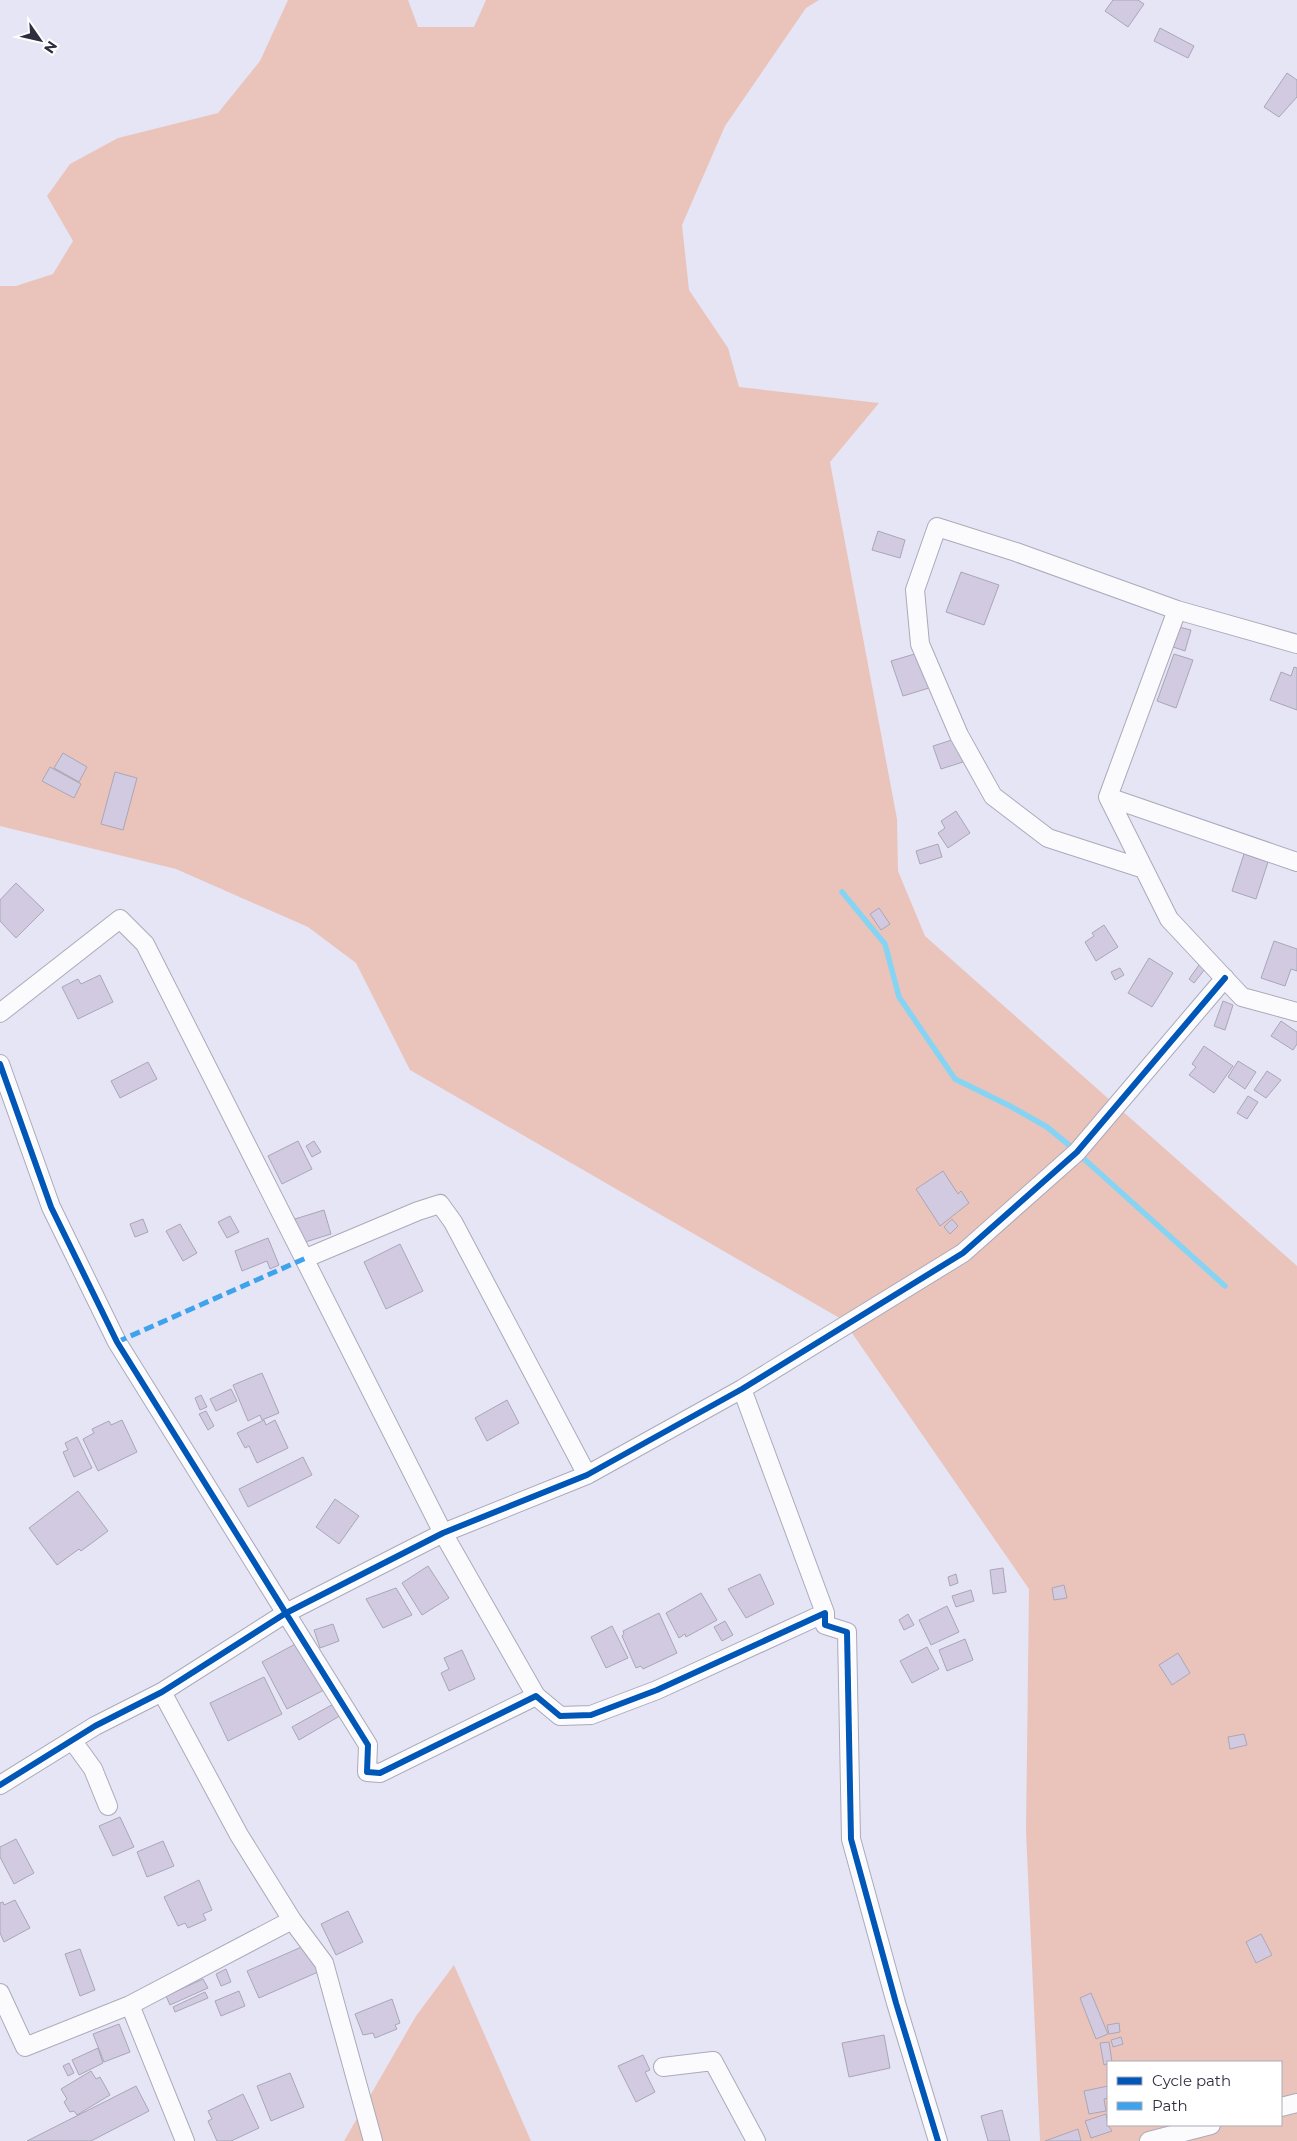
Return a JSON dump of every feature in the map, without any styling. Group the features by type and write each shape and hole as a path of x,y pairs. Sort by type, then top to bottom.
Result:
{"street":[{"path":"1144,869 1048,838 993,796 959,735 920,644 915,590 937,527 1016,552 1177,610 1297,644"},
{"path":"1177,610 1108,797 1169,918 1242,996 1297,1012"},
{"path":"1108,797 1297,862"},
{"path":"0,1013 120,919 145,944 306,1258 443,1533 536,1696 560,1716 591,1715 657,1690 825,1613"},
{"path":"0,1785 72,1740 162,1692 286,1612 443,1533 587,1475 742,1388 963,1254 1077,1152 1225,978"},
{"path":"0,1064 51,1207 117,1342 368,1745 367,1772 380,1773 536,1696"},
{"path":"306,1258 418,1211 440,1204 453,1222 587,1475"},
{"path":"742,1388 825,1613 825,1625 847,1632 852,1839 896,2003 938,2141"},
{"path":"162,1692 239,1835 292,1920 324,1963 373,2141"},
{"path":"72,1740 93,1769 108,1806"},
{"path":"0,1992 25,2047 130,2005 292,1920"},
{"path":"130,2005 185,2141"},
{"path":"663,2067 713,2061 756,2141"},
{"path":"1282,2107 1297,2103"},
{"path":"1149,2141 1207,2126"}],"shaded area":[{"path":"288,0 408,0 418,27 474,27 486,0 819,0 806,8 725,126 682,225 689,290 728,348 739,387 879,403 830,462 897,819 898,871 925,936 1297,1266 1297,2141 1040,2141 1026,1832 1029,1589 843,1320 410,1070 356,963 308,927 176,869 0,826 0,286 16,286 53,274 73,241 47,196 70,164 118,138 218,113 260,61"},
{"path":"454,1965 531,2141 344,2141 416,2016"}],"building":[{"path":"1113,0 1138,0 1144,4 1128,27 1105,11"},
{"path":"1160,28 1194,46 1188,58 1154,41"},
{"path":"1287,73 1297,80 1297,97 1279,117 1264,107"},
{"path":"878,531 905,540 900,558 872,550"},
{"path":"961,572 999,585 984,625 946,612"},
{"path":"1179,627 1191,630 1185,651 1173,647"},
{"path":"918,653 929,688 903,696 891,661"},
{"path":"1174,654 1193,660 1176,708 1157,701"},
{"path":"1294,667 1297,668 1297,710 1270,700 1281,672 1291,676"},
{"path":"955,739 966,761 941,769 933,746"},
{"path":"63,753 87,767 79,782 54,768"},
{"path":"50,767 81,784 74,798 42,781"},
{"path":"115,772 137,778 123,830 101,824"},
{"path":"956,811 970,833 948,848 938,833 945,828 941,821"},
{"path":"938,844 942,857 920,864 916,851"},
{"path":"1244,854 1268,862 1256,899 1232,891"},
{"path":"16,883 44,910 16,938 0,921 0,900"},
{"path":"879,908 890,924 881,930 870,914"},
{"path":"1104,925 1118,947 1096,961 1085,942 1094,936 1092,933"},
{"path":"1274,941 1297,949 1297,971 1291,969 1285,986 1261,978"},
{"path":"1149,958 1173,973 1152,1007 1128,993"},
{"path":"1199,965 1205,969 1194,983 1189,979"},
{"path":"1120,968 1124,975 1115,980 1111,972"},
{"path":"100,975 113,1002 78,1019 62,987 78,979 81,984"},
{"path":"1223,1001 1233,1005 1225,1030 1214,1026"},
{"path":"1281,1021 1297,1032 1297,1044 1293,1050 1271,1036"},
{"path":"1204,1046 1233,1066 1214,1093 1189,1075 1196,1067 1192,1064"},
{"path":"1238,1061 1256,1072 1245,1089 1228,1077"},
{"path":"148,1062 157,1079 120,1098 111,1081"},
{"path":"1267,1071 1281,1080 1266,1098 1254,1090"},
{"path":"1248,1096 1258,1102 1247,1119 1237,1113"},
{"path":"298,1141 312,1169 282,1184 268,1156"},
{"path":"314,1141 321,1152 312,1157 306,1146"},
{"path":"943,1171 958,1194 961,1191 969,1203 940,1226 916,1189"},
{"path":"324,1210 331,1234 302,1243 295,1219"},
{"path":"230,1216 239,1232 227,1238 218,1222"},
{"path":"143,1219 148,1232 135,1237 130,1224"},
{"path":"952,1219 958,1226 950,1234 944,1227"},
{"path":"180,1224 197,1253 183,1261 166,1231"},
{"path":"268,1238 279,1265 270,1269 267,1261 242,1271 235,1251"},
{"path":"400,1244 423,1291 386,1309 364,1262"},
{"path":"262,1373 279,1413 262,1420 260,1415 248,1421 233,1385"},
{"path":"231,1389 237,1401 216,1411 210,1399"},
{"path":"201,1395 207,1407 200,1410 195,1398"},
{"path":"507,1400 519,1423 487,1441 475,1418"},
{"path":"206,1411 214,1426 208,1430 199,1414"},
{"path":"122,1420 137,1452 98,1471 83,1439 94,1433 92,1429 109,1421 111,1425"},
{"path":"264,1420 266,1425 275,1420 288,1448 257,1463 249,1446 245,1448 237,1433"},
{"path":"77,1437 92,1468 74,1477 63,1452 68,1450 65,1443"},
{"path":"303,1457 312,1475 248,1507 239,1489"},
{"path":"78,1491 108,1531 81,1551 79,1549 57,1565 29,1528"},
{"path":"335,1499 359,1516 339,1544 316,1527"},
{"path":"428,1566 449,1598 422,1615 402,1583"},
{"path":"1003,1568 1006,1592 993,1594 990,1570"},
{"path":"760,1574 774,1604 746,1618 728,1589"},
{"path":"956,1574 958,1583 950,1586 948,1577"},
{"path":"1064,1585 1067,1598 1054,1600 1052,1588"},
{"path":"396,1588 412,1615 383,1628 366,1599"},
{"path":"971,1590 974,1601 956,1607 952,1596"},
{"path":"701,1593 717,1620 686,1637 685,1634 679,1638 666,1613"},
{"path":"947,1606 959,1632 931,1645 919,1620"},
{"path":"659,1613 677,1653 643,1669 641,1666 636,1668 622,1636 624,1634 623,1631"},
{"path":"908,1614 914,1625 904,1630 899,1620"},
{"path":"725,1621 733,1635 722,1641 714,1627"},
{"path":"333,1624 339,1641 320,1648 314,1630"},
{"path":"612,1626 628,1658 606,1668 591,1637"},
{"path":"965,1639 973,1660 947,1671 939,1650"},
{"path":"299,1642 324,1690 287,1709 262,1662"},
{"path":"927,1647 939,1669 912,1683 900,1661"},
{"path":"462,1650 475,1679 449,1691 441,1673 449,1669 444,1658"},
{"path":"1178,1653 1190,1673 1172,1685 1159,1665"},
{"path":"264,1677 282,1714 228,1741 210,1703"},
{"path":"337,1702 343,1714 299,1740 292,1727"},
{"path":"1244,1734 1247,1745 1230,1749 1228,1737"},
{"path":"120,1817 134,1847 113,1856 99,1826"},
{"path":"16,1839 34,1873 14,1884 0,1857 0,1847"},
{"path":"163,1841 174,1866 147,1877 137,1852"},
{"path":"199,1880 212,1910 203,1914 206,1920 188,1928 185,1923 178,1926 164,1897"},
{"path":"15,1900 30,1928 4,1942 0,1933 0,1903 3,1902 4,1905"},
{"path":"348,1911 363,1942 336,1955 321,1924"},
{"path":"1261,1934 1272,1955 1256,1963 1246,1942"},
{"path":"306,1945 318,1972 259,1998 247,1971"},
{"path":"80,1949 95,1990 80,1996 65,1954"},
{"path":"226,1969 231,1982 221,1986 216,1974"},
{"path":"203,1979 208,1988 170,2005 166,1996"},
{"path":"239,1991 245,2006 221,2016 215,2001"},
{"path":"205,1992 208,1998 175,2012 173,2007"},
{"path":"1091,1993 1108,2034 1096,2039 1080,1998"},
{"path":"392,1999 400,2023 395,2025 397,2029 375,2038 373,2033 363,2035 355,2014"},
{"path":"1119,2023 1120,2032 1109,2034 1107,2025"},
{"path":"119,2024 130,2052 104,2062 93,2034"},
{"path":"884,2035 890,2068 849,2077 842,2043"},
{"path":"1121,2037 1123,2044 1113,2047 1111,2040"},
{"path":"1109,2042 1112,2061 1107,2061 1107,2064 1104,2065 1100,2043"},
{"path":"98,2048 103,2063 79,2075 72,2060"},
{"path":"643,2055 650,2070 645,2072 655,2092 636,2102 618,2066"},
{"path":"69,2063 74,2073 68,2076 63,2066"},
{"path":"91,2071 96,2079 100,2077 110,2095 77,2115 74,2111 70,2112 64,2102 67,2099 61,2089"},
{"path":"290,2073 304,2107 271,2121 257,2086"},
{"path":"136,2086 149,2111 91,2141 27,2141"},
{"path":"1107,2086 1107,2098 1104,2099 1106,2111 1089,2114 1084,2091"},
{"path":"243,2094 259,2128 231,2141 217,2141 208,2121 212,2119 208,2111"},
{"path":"1002,2110 1010,2141 988,2141 981,2116"},
{"path":"1106,2114 1107,2126 1112,2131 1091,2138 1085,2121"},
{"path":"1078,2129 1081,2141 1045,2141"}],"waterway":[{"path":"842,892 885,944 899,997 955,1079 1010,1106 1047,1127 1069,1145"},
{"path":"1083,1158 1225,1286"}],"marked path":[{"path":"117,1342 306,1258"}],"cycle path":[{"path":"0,1785 95,1726 162,1692 286,1613 443,1533 587,1475 742,1389 963,1253 1077,1152 1225,978"},
{"path":"0,1064 51,1207 117,1342 368,1745 367,1772 380,1773 536,1696 560,1716 591,1715 657,1690 825,1613 825,1625 847,1632 851,1839 896,2003 938,2141"}]}
